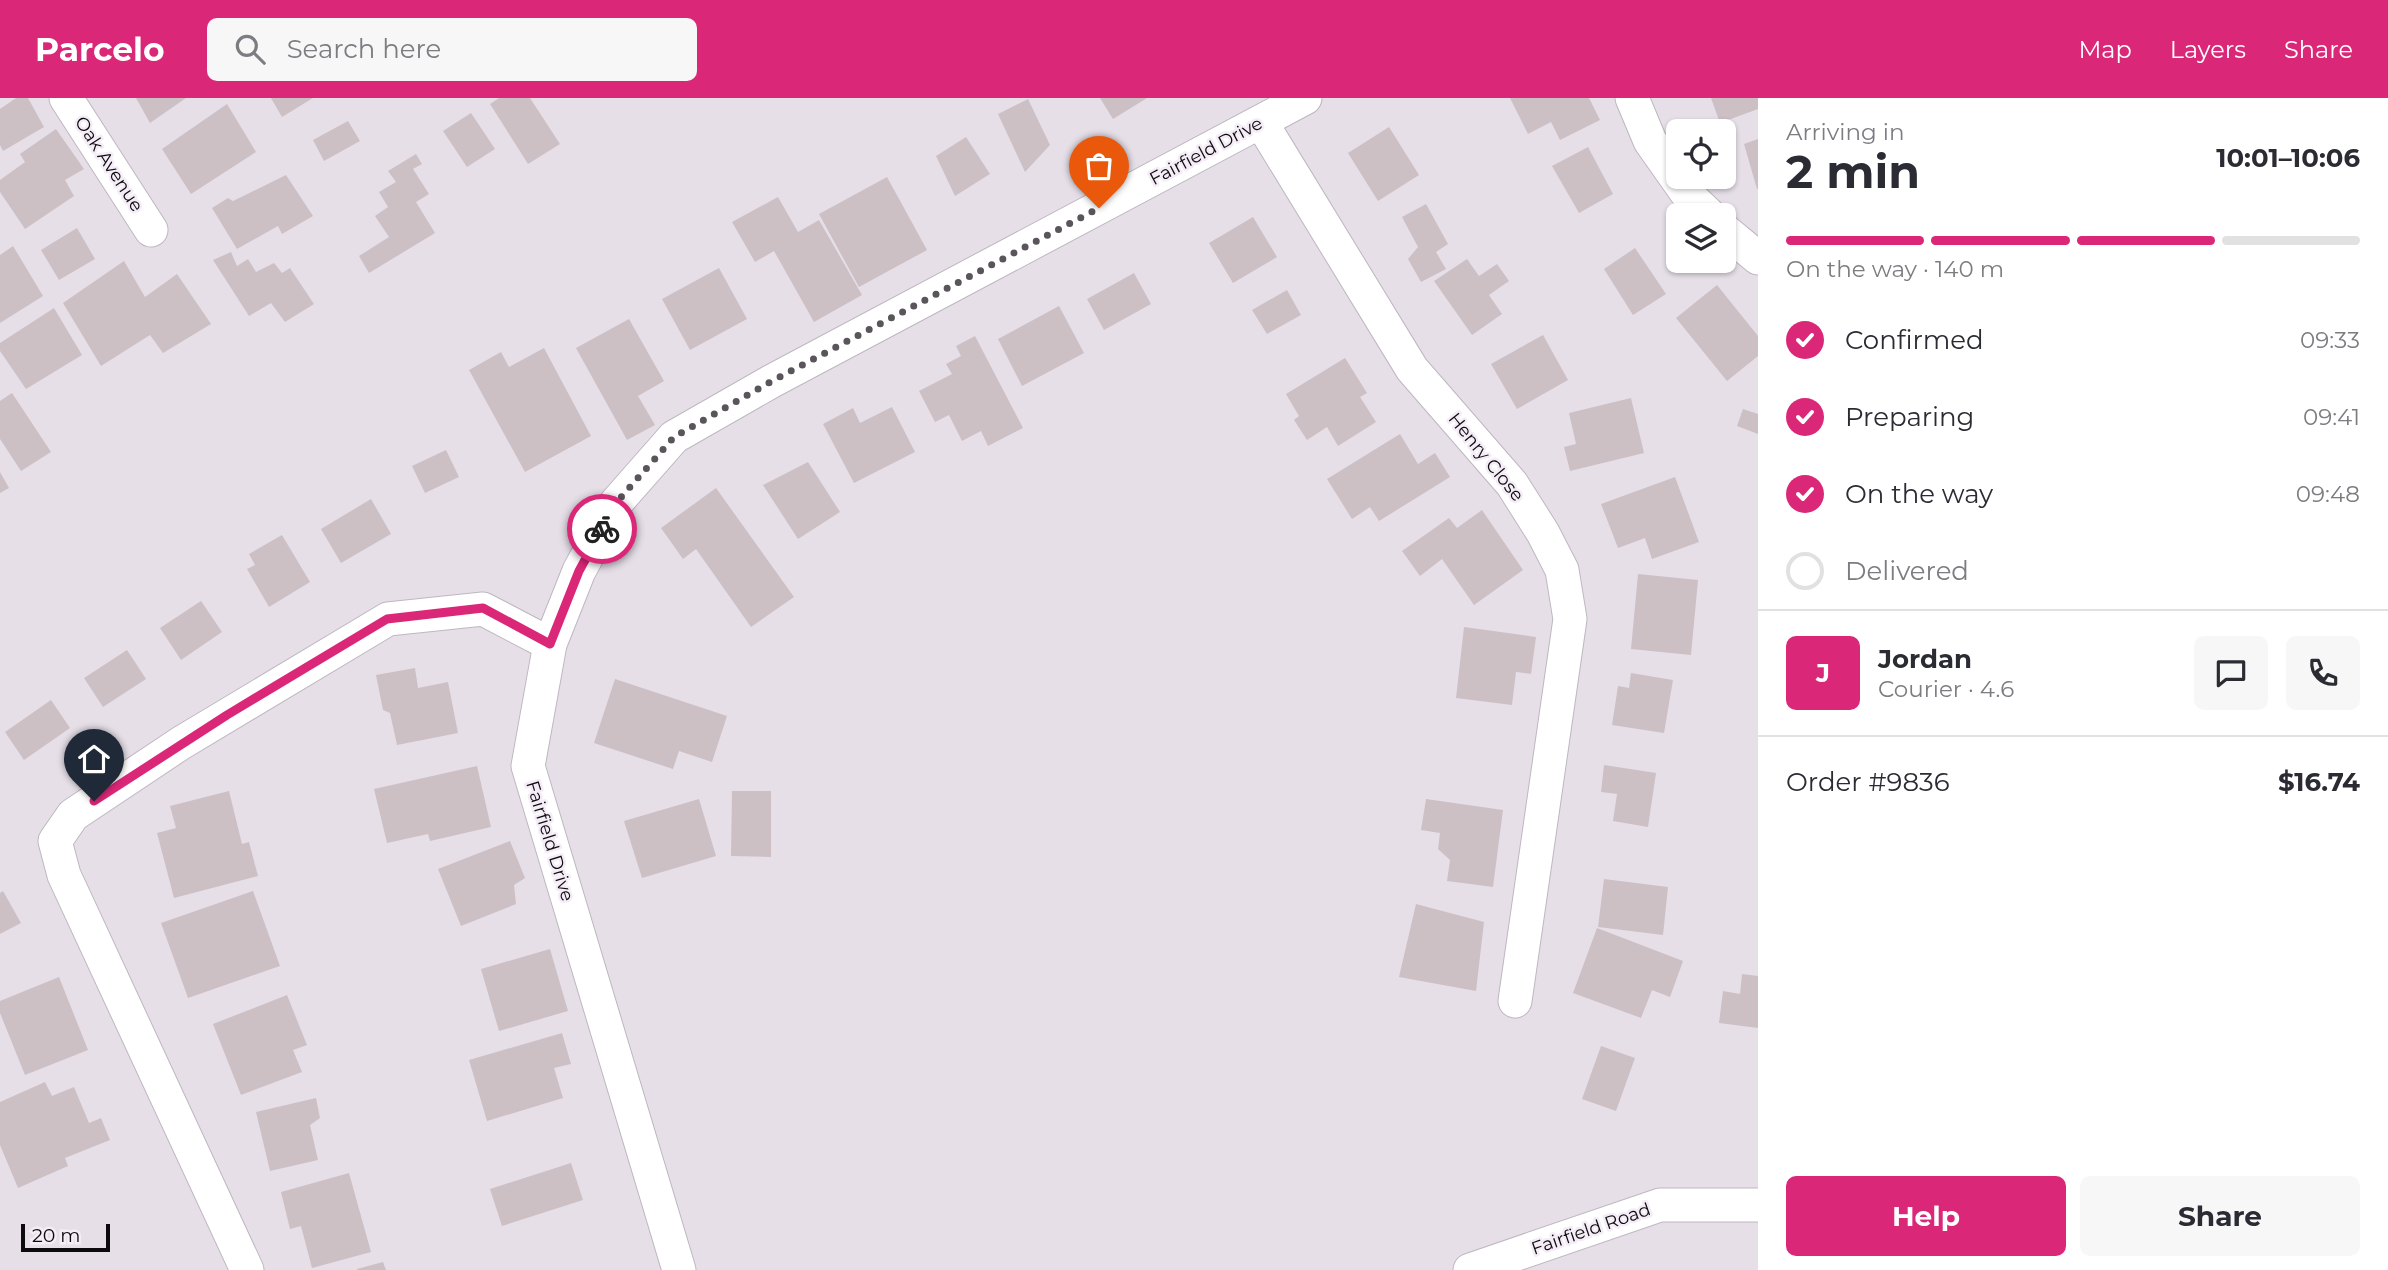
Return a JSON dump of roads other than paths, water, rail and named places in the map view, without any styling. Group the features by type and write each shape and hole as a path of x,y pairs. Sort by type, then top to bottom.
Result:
{"street":[{"name":"Oak Avenue","path":"66,98 151,230"},
{"name":"Fairfield Drive","path":"679,1270 528,766 550,644 579,571 616,503 674,437 772,381 1304,98"},
{"path":"1632,98 1650,141 1696,203"},
{"name":"Henry Close","path":"1261,122 1412,369 1512,484 1544,533 1562,570 1570,619 1515,1001"},
{"path":"247,1270 64,875 55,841 73,815 192,736 387,619 483,608 550,644"},
{"name":"Fairfield Road","path":"1470,1270 1660,1205 1758,1205"}]}
